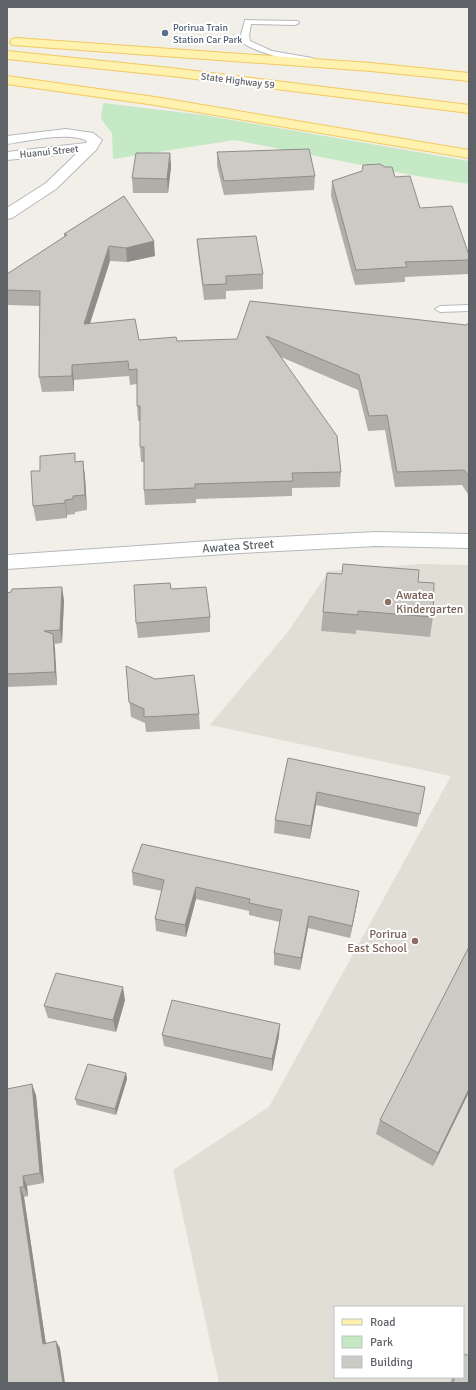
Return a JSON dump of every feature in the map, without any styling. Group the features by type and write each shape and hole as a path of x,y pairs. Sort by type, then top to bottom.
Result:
{"main road":[{"path":"7,41 371,67 469,77"},
{"name":"State Highway 59","path":"7,55 194,75 469,109"},
{"path":"7,70 67,75"},
{"path":"7,80 155,101 469,154"}],"street":[{"path":"7,140 75,132 90,135 95,140 91,147 51,186 7,215"},
{"name":"Huanui Street","path":"7,156 91,147"},
{"name":"Awatea Street","path":"7,562 240,546 376,539 469,541"}],"lane":[{"path":"295,23 248,22 245,35 246,42 255,48 270,53 371,67"},
{"path":"440,309 469,308"}],"shaded area":[{"name":"Porirua East School","path":"421,564 469,565 469,1383 219,1383 173,1170 269,1107 451,776 210,725 287,633 329,571"}],"green space":[{"path":"103,103 203,115 469,161 469,184 417,176 235,140 113,159 112,133 101,119"}],"building":[{"path":"309,149 315,176 224,181 217,152"},
{"path":"136,153 170,153 167,179 132,178"},
{"path":"380,164 385,167 392,167 395,177 410,176 420,208 452,206 469,255 469,260 405,262 407,267 356,270 332,181 362,171 363,165"},
{"path":"124,196 154,241 126,248 109,246 84,324 135,319 139,340 176,337 177,341 237,339 250,301 466,325 469,323 469,476 464,470 397,472 387,415 369,416 359,375 266,336 337,436 341,472 292,473 293,481 195,484 195,488 144,490 144,447 140,447 140,406 137,406 137,369 129,370 128,361 72,365 72,376 39,377 40,291 7,290 7,274 67,235 64,234"},
{"path":"256,236 263,274 226,276 226,284 203,285 197,239"},
{"path":"75,453 75,462 83,461 85,495 73,496 73,499 65,500 65,503 33,506 31,471 40,471 40,456"},
{"path":"343,564 419,570 418,582 434,583 433,617 358,611 358,615 323,612 327,573 342,574"},
{"path":"170,583 171,589 206,587 210,617 136,623 134,585"},
{"path":"62,587 60,630 44,631 53,634 55,672 7,674 7,593 11,592 12,589"},
{"path":"126,666 155,679 194,675 199,714 144,717 144,709 129,702"},
{"path":"288,758 425,787 420,814 317,792 311,826 275,820"},
{"path":"142,844 359,891 352,926 309,916 301,958 274,953 282,910 249,903 250,899 196,887 185,925 155,919 164,880 132,872"},
{"path":"469,947 469,1089 438,1153 380,1120"},
{"path":"56,973 123,987 113,1020 44,1006"},
{"path":"172,1000 280,1024 272,1059 162,1035"},
{"path":"88,1064 126,1073 115,1109 75,1099"},
{"path":"32,1084 40,1173 23,1176 24,1187 20,1187 43,1344 56,1341 63,1383 7,1383 7,1089"},
{"path":"465,1354 469,1356 469,1383 453,1383 455,1378 464,1378"}],"place":[{"name":"Porirua Train Station Car Park","path":"165,33"},
{"name":"Awatea Kindergarten","path":"388,602"},
{"name":"Porirua East School","path":"415,941"}]}
